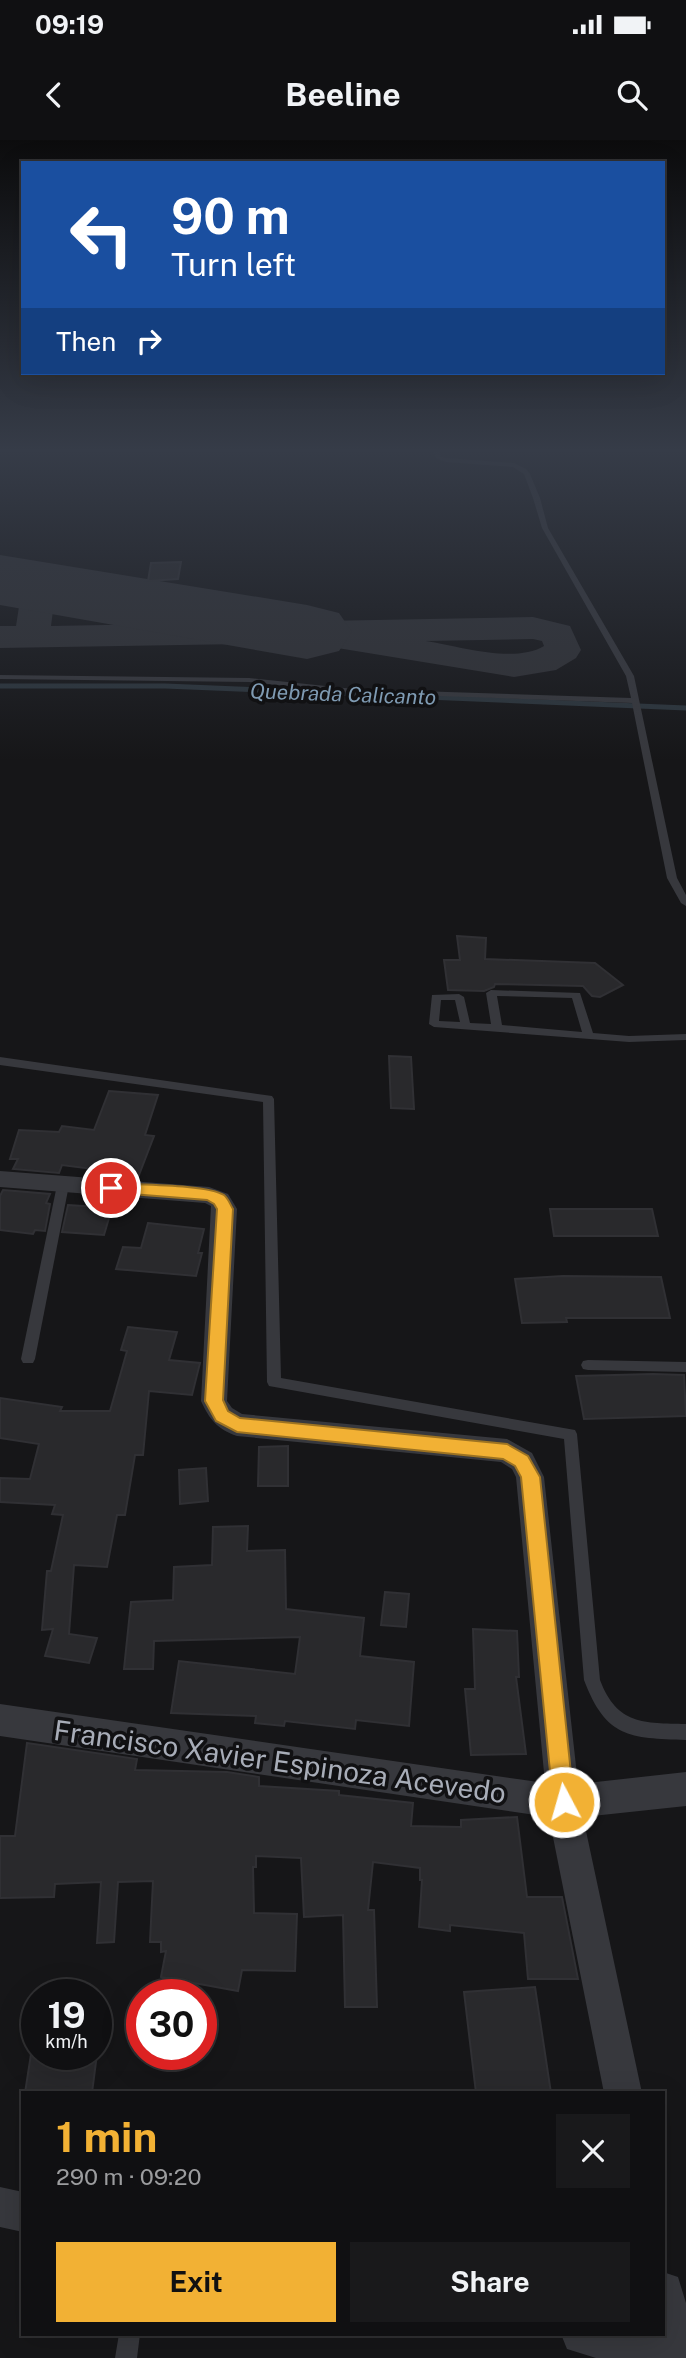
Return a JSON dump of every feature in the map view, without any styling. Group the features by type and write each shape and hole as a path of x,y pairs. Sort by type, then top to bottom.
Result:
{"street":[{"path":"0,1178 209,1195 220,1200 225,1209 214,1401 222,1416 237,1425 507,1451 522,1461 530,1477 564,1802 623,2091"},
{"name":"Francisco Xavier Espinoza Acevedo","path":"0,1720 564,1802 686,1789"},
{"path":"0,2207 21,2211"},
{"path":"591,2336 681,2356 665,2299"}],"lane":[{"path":"560,555 630,676 672,878 686,903"},
{"path":"0,677 249,680 354,691 637,705"},
{"path":"497,1028 491,993 576,995 588,1034"},
{"path":"466,1026 629,1039 686,1037"},
{"path":"0,1061 268,1099 274,1382 570,1434 592,1679 596,1691 610,1713 635,1730 686,1732"},
{"path":"28,1359 63,1185"},
{"path":"588,1365 686,1367"},
{"path":"126,2358 130,2336"}],"building":[{"path":"181,562 178,579 148,581 151,563"},
{"path":"457,936 486,938 485,959 595,963 623,985 600,997 592,996 583,986 495,984 484,991 448,990 444,960 460,960"},
{"path":"389,1056 411,1057 414,1109 391,1108"},
{"path":"109,1091 158,1095 145,1135 154,1136 139,1175 62,1165 59,1173 13,1169 18,1159 10,1159 19,1130 59,1132 62,1126 94,1130"},
{"path":"3,1190 50,1194 46,1203 50,1204 45,1231 35,1230 33,1234 0,1230 0,1196"},
{"path":"68,1205 112,1208 104,1235 62,1232"},
{"path":"550,1209 652,1209 658,1236 554,1236"},
{"path":"148,1223 204,1229 196,1276 116,1269 123,1247 141,1248"},
{"path":"563,1276 661,1277 670,1318 566,1318 567,1322 522,1323 515,1279"},
{"path":"128,1327 177,1332 169,1360 200,1363 192,1395 149,1391 143,1455 135,1455 125,1515 117,1515 107,1567 74,1565 69,1634 97,1638 89,1663 45,1656 53,1629 42,1630 47,1571 51,1571 63,1515 52,1514 55,1505 0,1502 0,1478 30,1479 39,1444 0,1438 0,1398 62,1407 60,1411 110,1411 127,1351 121,1350"},
{"path":"684,1375 686,1416 584,1419 576,1376"},
{"path":"288,1446 288,1486 258,1486 259,1447"},
{"path":"206,1468 208,1501 180,1504 179,1470"},
{"path":"248,1526 247,1551 285,1550 286,1609 364,1618 360,1656 414,1662 409,1726 356,1720 355,1729 285,1721 284,1726 255,1723 256,1716 171,1713 179,1661 295,1674 300,1637 154,1641 153,1669 124,1669 131,1602 173,1600 174,1567 212,1565 213,1527"},
{"path":"385,1592 409,1594 406,1627 381,1625"},
{"path":"473,1629 517,1631 519,1677 516,1677 526,1754 471,1755 465,1689 475,1689"},
{"path":"27,1743 137,1759 135,1770 227,1772 259,1777 259,1786 339,1791 339,1795 413,1803 411,1826 461,1827 461,1820 517,1817 527,1897 562,1897 578,1979 528,1979 524,1933 450,1925 450,1931 419,1927 422,1880 420,1868 373,1862 368,1910 374,1910 377,2007 345,2007 343,1915 304,1917 301,1858 256,1856 256,1867 253,1867 254,1913 297,1914 295,1971 242,1970 238,1991 217,1987 217,1979 161,1977 166,1951 161,1952 161,1942 150,1942 153,1881 118,1882 114,1942 97,1943 101,1882 55,1884 54,1897 0,1898 0,1836 15,1836"},
{"path":"535,1987 551,2091 476,2091 464,1992"},
{"path":"29,2070 95,2070 92,2091 25,2091"}],"waterway":[{"name":"Quebrada Calicanto","path":"0,686 165,686 686,708"}],"taxiway":[{"path":"32,637 39,587"},
{"path":"533,628 557,634 563,650 543,662 514,666 307,632 533,628"},
{"path":"32,637 307,632"},
{"path":"0,637 32,637"}],"runway":[{"path":"0,580 307,632"}],"route":[{"path":"111,1188 209,1195 220,1200 225,1209 214,1401 222,1416 237,1425 507,1451 522,1461 530,1477 564,1802"}]}
